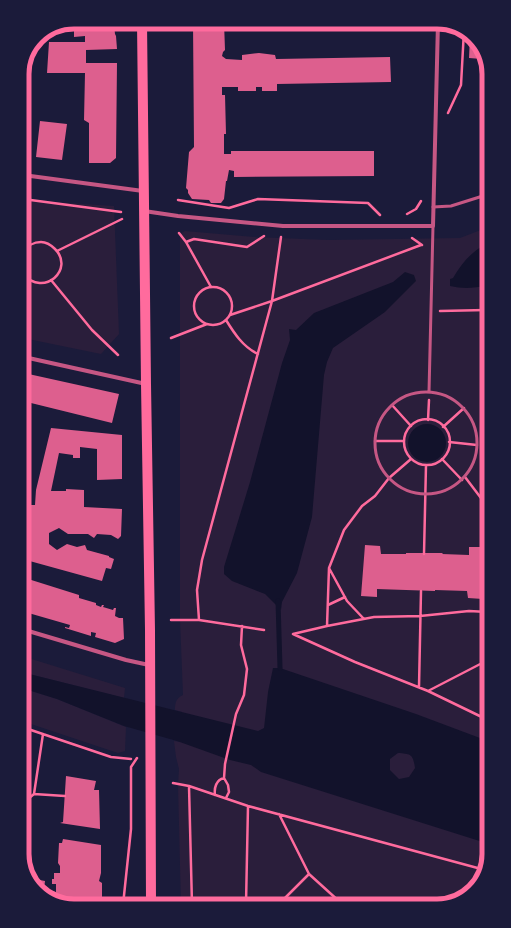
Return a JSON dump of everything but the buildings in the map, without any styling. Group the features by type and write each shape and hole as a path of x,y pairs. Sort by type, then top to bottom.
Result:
{"main road":[{"path":"142,29 151,748 151,899"}],"street":[{"path":"144,211 178,216 283,226 433,226 438,29"},
{"path":"29,176 144,191"},
{"path":"29,357 146,384"},
{"path":"29,631 126,660 150,665"}],"lane":[{"path":"433,207 451,206 482,196"},
{"path":"429,392 433,226"},
{"path":"429,392 448,397 464,408 476,431 477,445 474,462 464,478 452,488 439,493 426,494 412,492 400,487 389,478 381,467 375,441 378,428 384,416 392,406 403,398 416,393 429,392"}],"path":[{"path":"448,118 448,111 461,85 464,38"},
{"path":"403,216 416,209 421,202 422,196"},
{"path":"178,200 229,208 258,199 368,203 381,216"},
{"path":"29,200 121,212"},
{"path":"57,251 122,219"},
{"path":"179,233 186,242 211,287"},
{"path":"186,242 194,239 247,247 261,237 270,236"},
{"path":"275,237 288,237"},
{"path":"199,620 197,590 202,560 272,301 280,237"},
{"path":"405,238 413,238"},
{"path":"29,246 41,242 53,246 60,257 60,270 51,280 39,283 29,279"},
{"path":"230,315 272,301 421,245"},
{"path":"51,280 92,330 118,355"},
{"path":"171,338 207,323 217,324 226,320 232,309 230,297 222,289 211,287 205,289 200,292 196,298 195,310 197,316 207,323"},
{"path":"431,311 482,310"},
{"path":"226,320 236,336 250,351 258,354"},
{"path":"428,420 429,392"},
{"path":"392,406 411,426"},
{"path":"443,427 464,408"},
{"path":"422,420 428,420 437,422 443,427 447,432 449,442 447,452 442,459 434,464 426,465 411,459 406,452 404,441 405,436 411,426 422,420"},
{"path":"375,441 404,441"},
{"path":"449,442 477,445"},
{"path":"327,626 329,568 344,530 362,506 375,496 389,478 411,459"},
{"path":"442,459 464,478 482,500"},
{"path":"424,554 426,465"},
{"path":"329,568 345,597 364,619"},
{"path":"419,687 421,591"},
{"path":"327,605 345,597"},
{"path":"482,612 469,611 420,616 364,619 293,634 355,662 419,687 482,717"},
{"path":"171,620 199,620 264,630"},
{"path":"226,798 229,792 228,785 224,778 225,764 236,714 244,695 247,669 241,645 242,626"},
{"path":"428,691 482,663"},
{"path":"29,729 111,757 131,759"},
{"path":"34,794 43,734"},
{"path":"124,899 131,822 131,767"},
{"path":"215,795 214,789 220,779 224,778"},
{"path":"173,783 189,786 248,806 480,869"},
{"path":"189,786 192,899"},
{"path":"29,797 34,794 65,796"},
{"path":"246,899 248,806"},
{"path":"279,814 309,874 337,899"},
{"path":"284,899 309,874"}],"shaded area":[{"path":"29,200 114,206 119,334 101,354 29,339"},
{"path":"482,230 482,854 480,868 469,886 464,890 454,896 437,899 181,899 178,785 179,769 174,741 180,742 182,712 175,710 175,707 177,699 183,695 180,620 180,234 185,231 254,237 328,240 460,238"},
{"path":"482,247 482,286 459,288 450,286 450,279 453,278 463,263"},
{"path":"405,272 414,275 416,281 385,312 333,348 327,362 324,375 312,517 297,573 282,602 281,610 265,594 232,581 224,574 224,567 250,482 282,363 290,340 289,329 296,330 314,313 393,282"},
{"path":"423,424 431,424 441,429 445,436 445,450 441,457 431,462 423,462 413,457 411,454 408,447 408,439 413,429 416,427"},
{"path":"29,658 125,688 124,698 29,674"},
{"path":"273,668 280,668 416,714 482,739 482,842 261,772 251,765 230,760 177,741 124,726 57,699 29,690 29,674 258,731 264,728 268,692","holes":["398,753 409,754 412,757 415,768 409,777 399,779 390,770 390,759"]},
{"path":"29,690 57,699 126,727 125,751 118,753 29,723"}],"waterway":[{"path":"278,601 280,668"}]}
